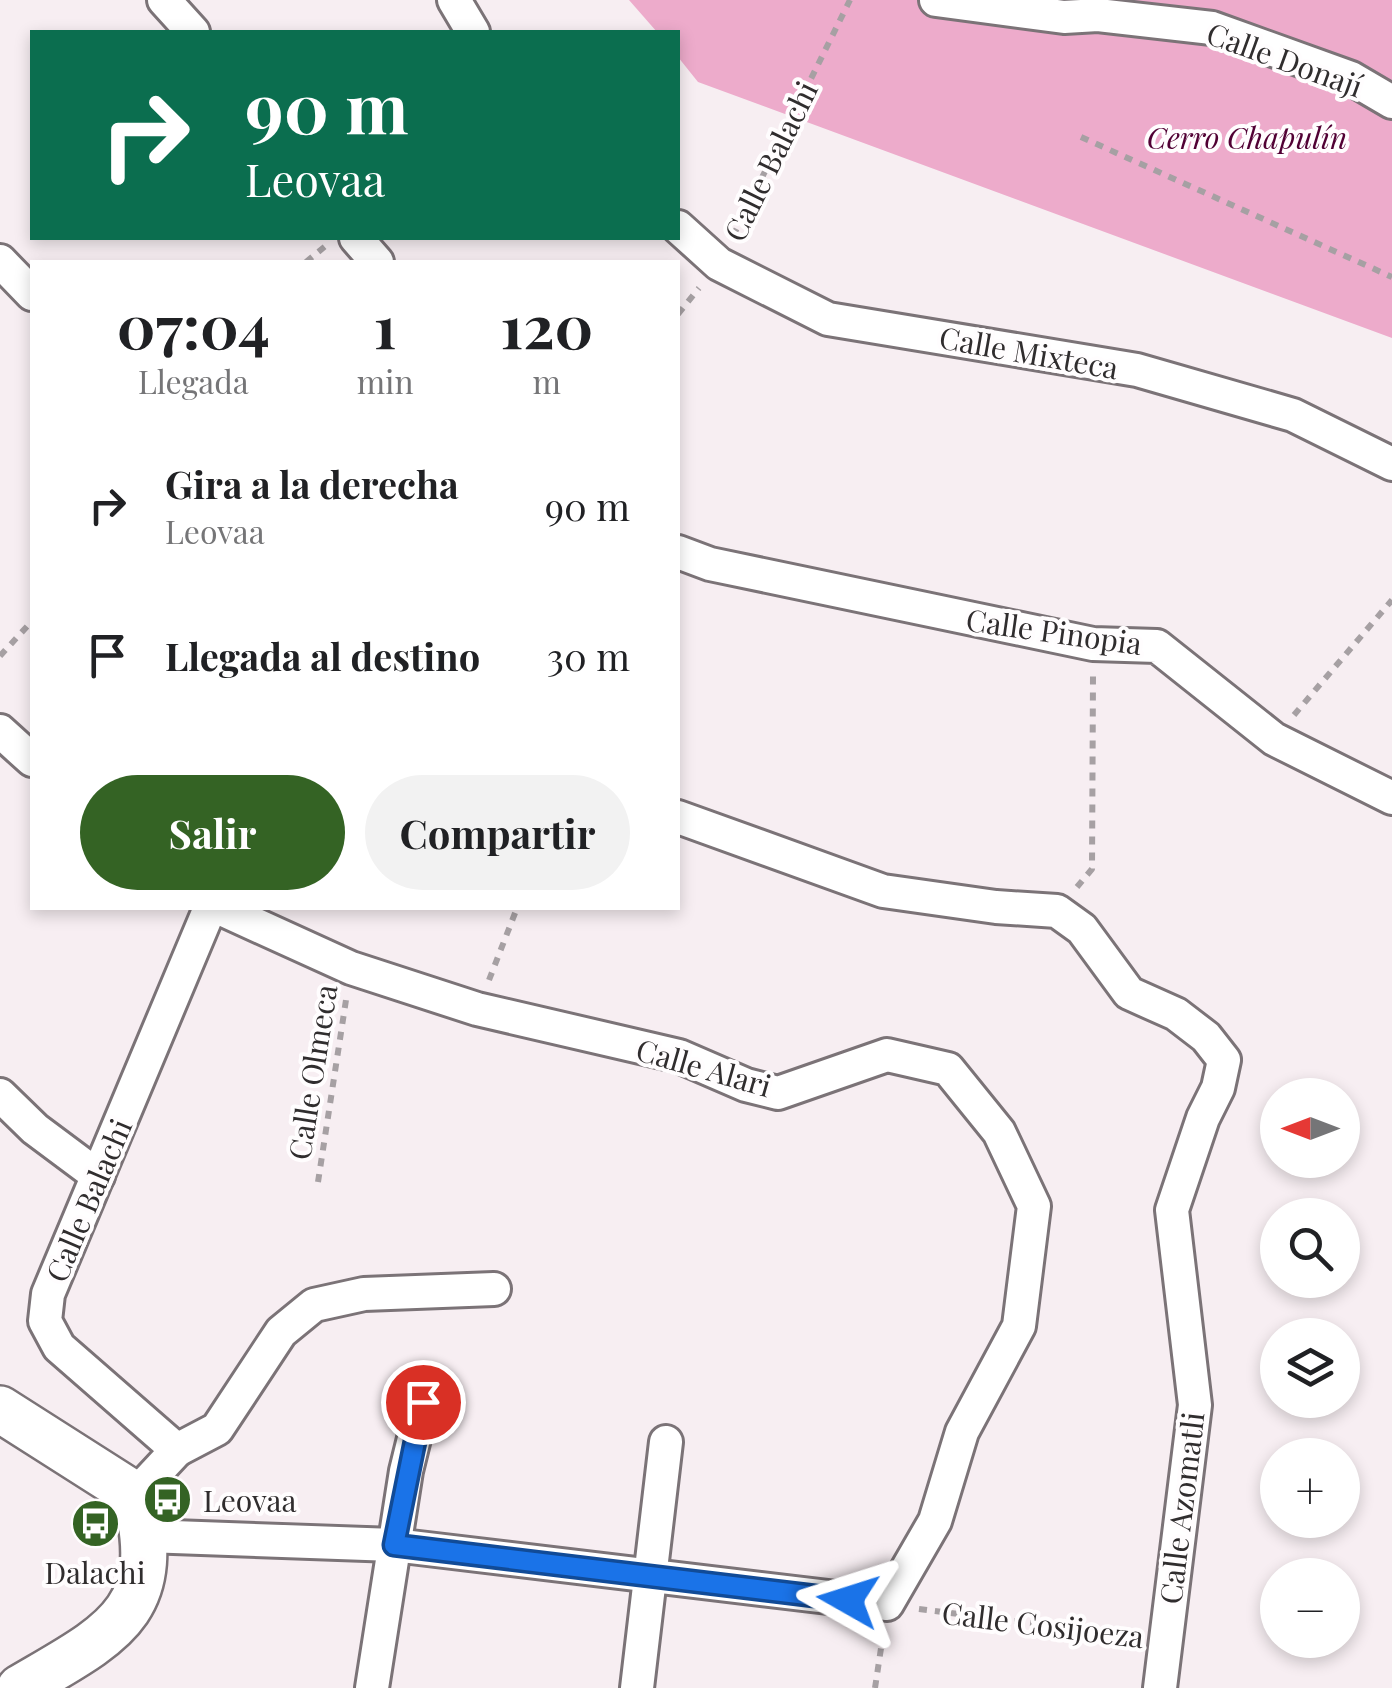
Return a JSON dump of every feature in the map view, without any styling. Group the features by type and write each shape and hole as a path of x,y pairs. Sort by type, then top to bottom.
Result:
{"street":[{"path":"164,0 190,30"},
{"path":"182,0 191,30"},
{"path":"454,0 472,30"},
{"name":"Calle Donají","path":"936,0 1068,8 1212,28 1351,78 1392,102"},
{"name":"Calle Mixteca","path":"680,229 719,264 828,319 1137,370 1294,415 1392,464"},
{"path":"358,240 375,260"},
{"path":"0,260 30,292"},
{"name":"Calle Pinopia","path":"680,553 710,564 1093,644 1157,646 1274,739 1392,798"},
{"path":"0,732 30,758"},
{"path":"680,819 883,890 996,907 1057,910"},
{"name":"Calle Balachi","path":"177,1450 59,1347 45,1321 48,1294 209,910"},
{"name":"Calle Alari","path":"223,910 350,968 478,1009 680,1056 746,1085 778,1093 887,1056 948,1069 998,1132 1034,1206 1019,1326 962,1432 934,1521 887,1604"},
{"name":"Calle Azomatli","path":"1057,910 1082,929 1129,993 1176,1014 1206,1037 1224,1060 1218,1088 1203,1118 1172,1210 1196,1405 1160,1688"},
{"path":"0,1095 36,1129 98,1176"},
{"path":"20,1688 126,1618 145,1572 140,1515 177,1450 217,1429 281,1332 314,1305 364,1294 494,1289"},
{"path":"372,1688 394,1545 423,1402"},
{"path":"0,1409 140,1515 887,1604"},
{"path":"637,1688 666,1442"}],"path":[{"name":"Calle Balachi","path":"680,312 719,264 850,0"},
{"path":"1080,137 1392,277"},
{"path":"308,260 334,240"},
{"path":"1274,739 1392,600"},
{"path":"0,656 30,623"},
{"path":"1057,910 1092,870 1093,644"},
{"path":"478,1009 516,910"},
{"name":"Calle Olmeca","path":"318,1182 350,968"},
{"path":"875,1688 887,1604"},
{"name":"Calle Cosijoeza","path":"887,1604 1165,1640"}],"green space":[{"name":"Cerro Chapulín","path":"629,0 1392,0 1392,338 698,82 680,60 680,30 655,30"}],"place":[{"name":"Leovaa","path":"168,1500"},
{"name":"Dalachi","path":"95,1523"}],"route":[{"path":"423,1402 394,1545 848,1600"}]}
